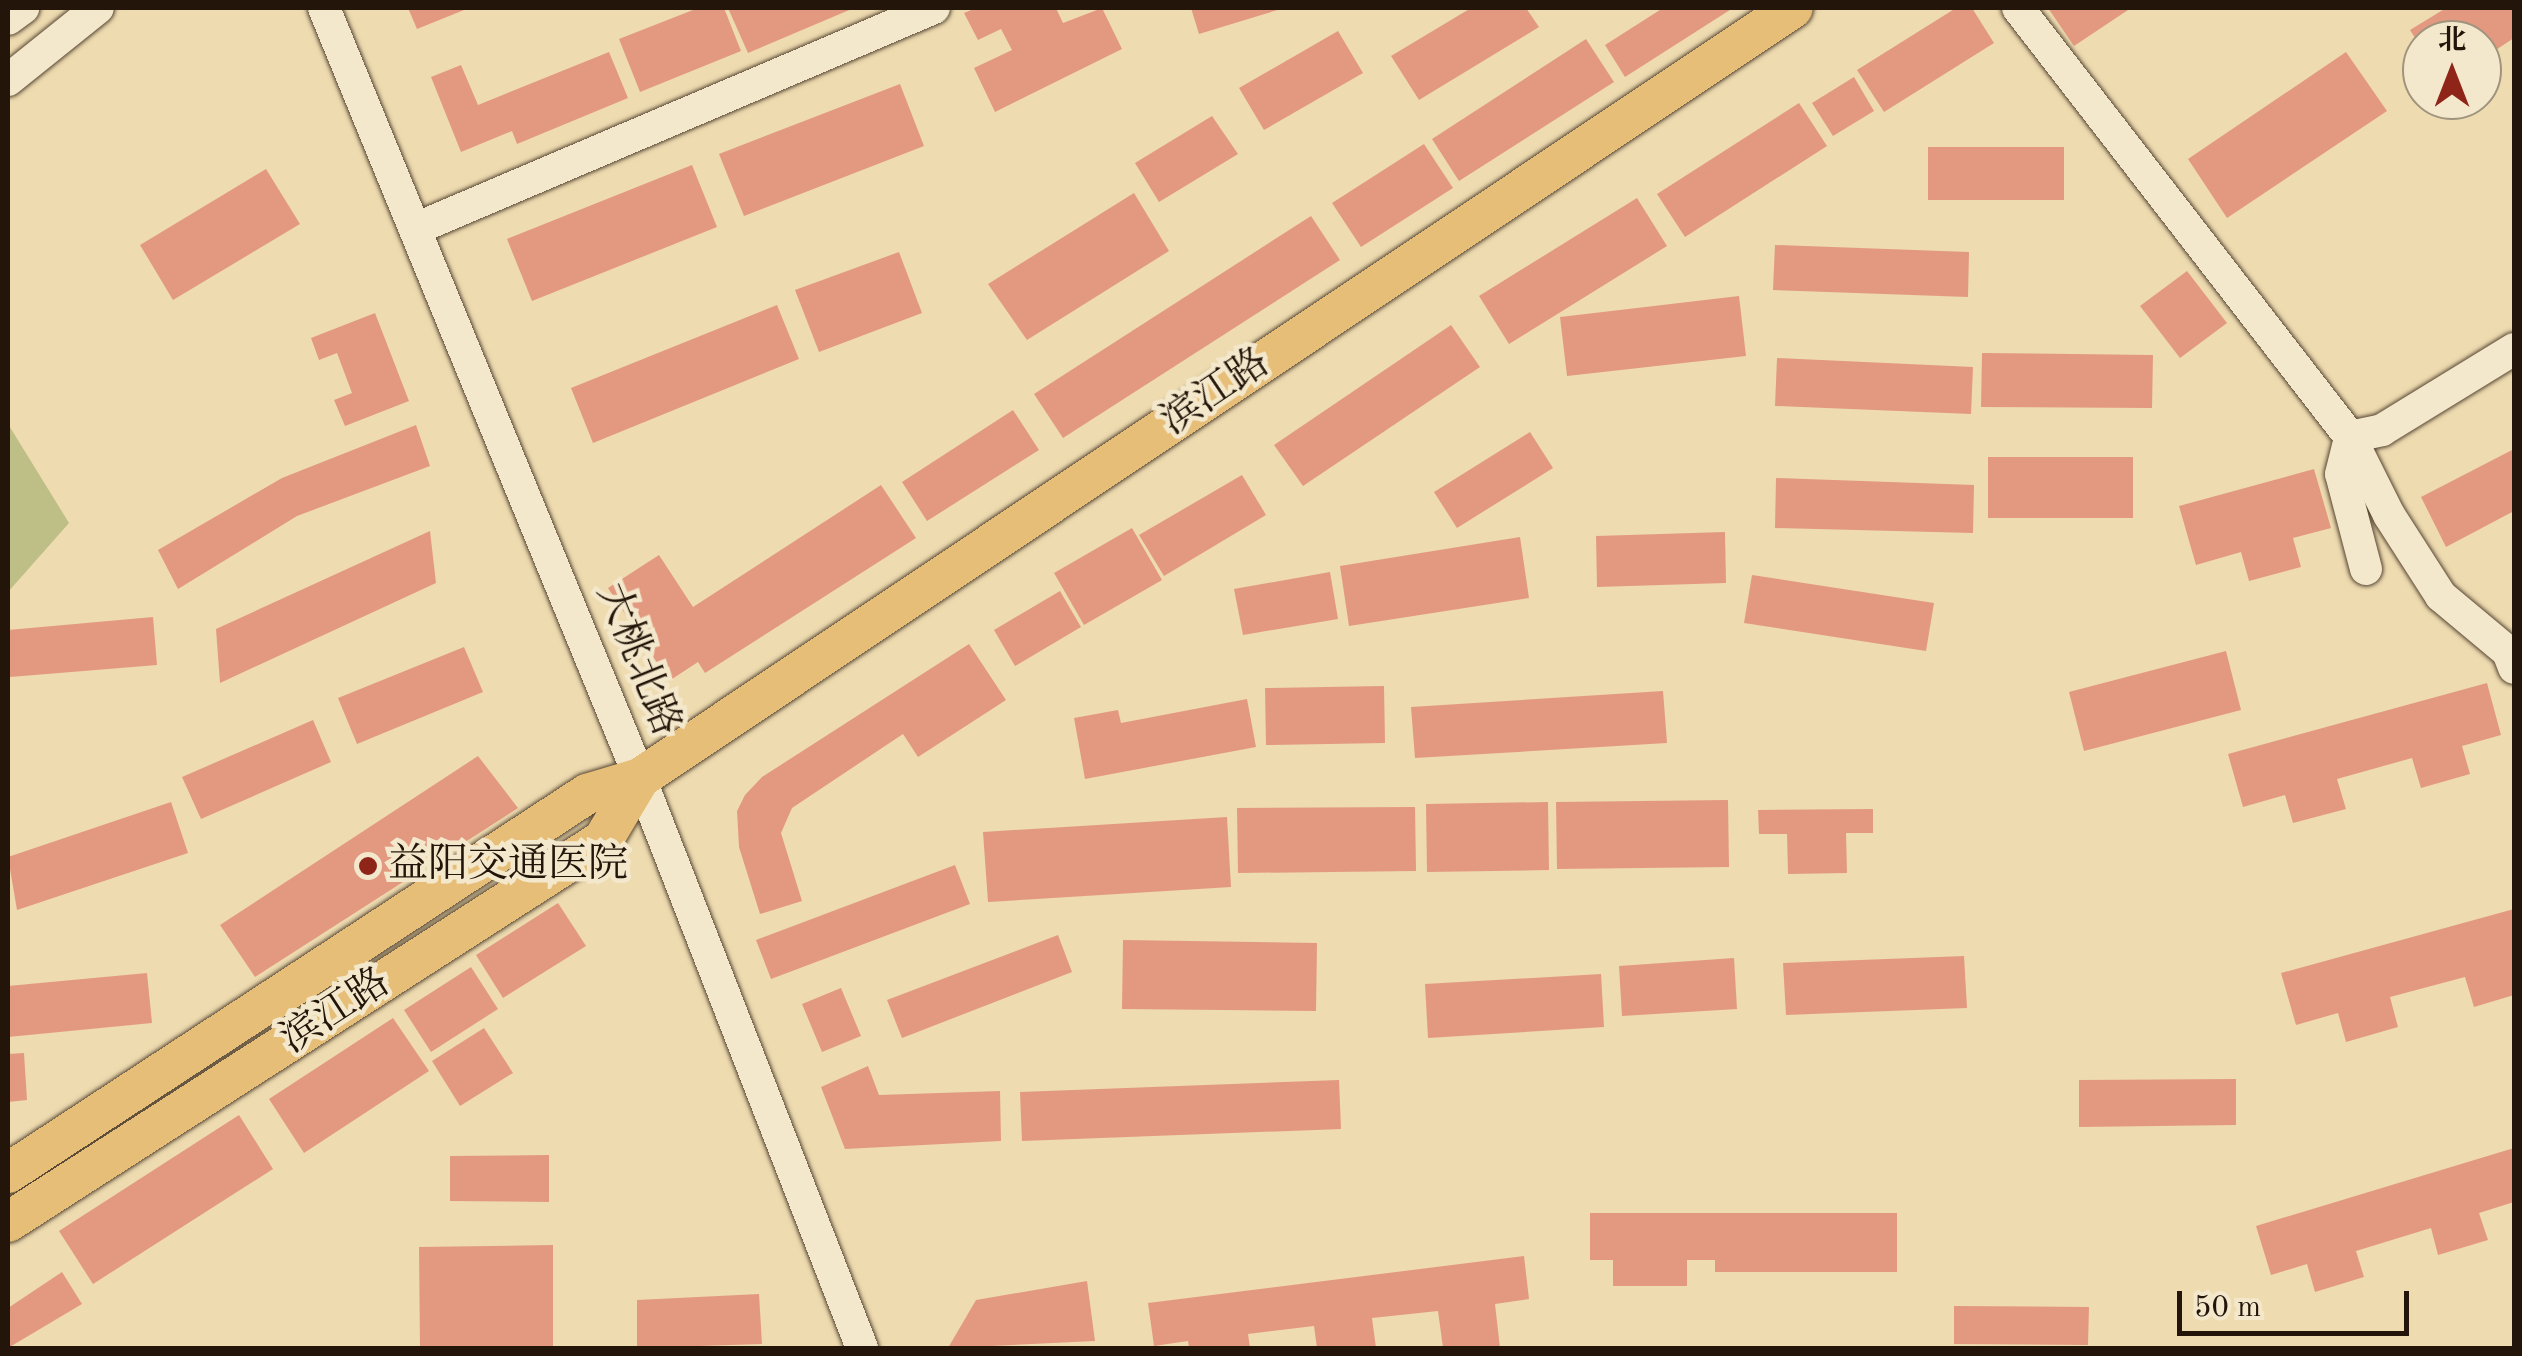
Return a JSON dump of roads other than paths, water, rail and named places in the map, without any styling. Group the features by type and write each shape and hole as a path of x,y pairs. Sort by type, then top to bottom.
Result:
{"main road":[{"name":"滨江路","path":"8,1172 587,794 640,778 1793,8"},
{"name":"滨江路","path":"8,1222 604,840 640,778"}],"street":[{"path":"8,19 23,8"},
{"path":"8,80 98,8"},
{"name":"大桃北路","path":"324,8 640,778 862,1348"},
{"path":"415,229 934,8"},
{"path":"2018,8 2350,437 2388,515 2441,596 2502,632 2514,668"},
{"path":"2350,437 2382,430 2514,349"},
{"path":"2350,437 2342,474 2366,569"}],"place":[{"name":"益阳交通医院","path":"368,866"}]}
